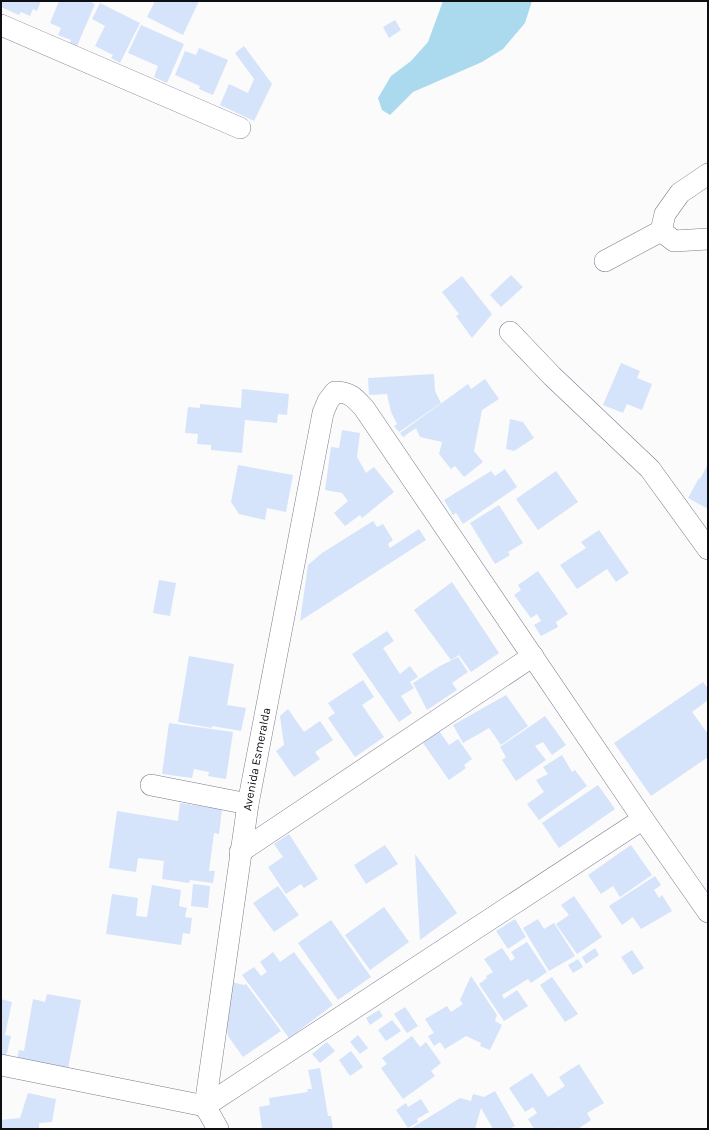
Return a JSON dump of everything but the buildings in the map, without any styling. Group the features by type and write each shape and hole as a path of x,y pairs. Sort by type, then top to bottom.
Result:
{"street":[{"path":"1,25 240,128"},
{"path":"605,261 661,231 665,214 680,193 708,174"},
{"path":"661,231 674,241 708,239"},
{"path":"510,332 552,376 650,469 708,549"},
{"name":"Avenida Esmeralda","path":"205,1106 248,804 323,413 328,401 335,392 343,392 355,398 364,408 533,656"},
{"path":"240,852 533,656 708,912"},
{"path":"151,785 248,804"},
{"path":"1,1065 205,1106 643,819"},
{"path":"205,1106 218,1129"}],"water":[{"path":"443,1 532,1 525,23 503,49 482,62 413,92 390,115 382,110 378,98 391,76 411,61 428,42"}]}
